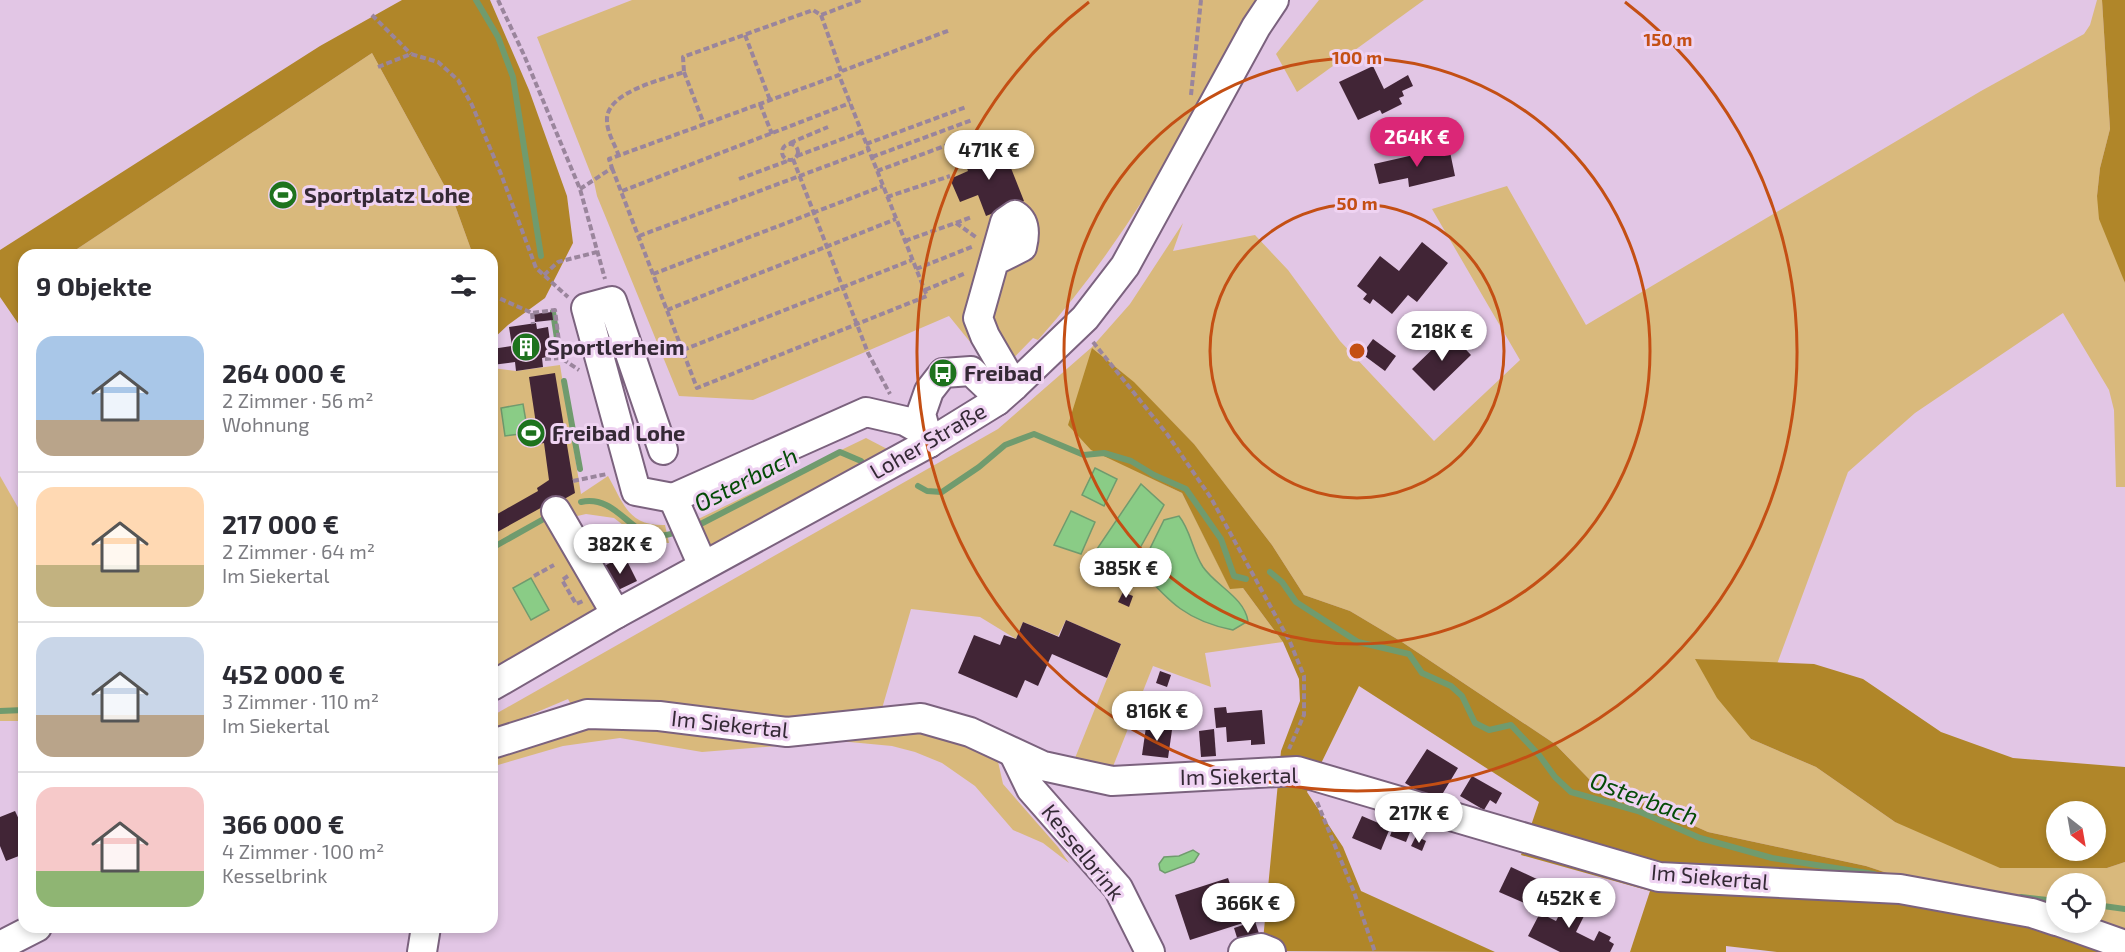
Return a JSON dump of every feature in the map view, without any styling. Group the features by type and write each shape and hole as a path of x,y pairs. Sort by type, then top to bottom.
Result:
{"street":[{"name":"Loher Straße","path":"498,683 616,614 929,443 1006,394 1085,318 1125,266 1256,27 1274,0"},
{"path":"988,252 978,318 1006,394"},
{"path":"959,304 985,336"},
{"path":"599,305 636,491 673,498 866,412 905,421 921,430 929,443"},
{"path":"599,305 663,450"},
{"path":"929,443 921,414 929,391 943,373 971,371 990,389 1006,394"},
{"path":"673,498 685,530 703,566"},
{"path":"556,511 616,614"},
{"name":"Im Siekertal","path":"498,742 587,714 659,716 787,732 921,718 952,725 1043,766 1112,781 1297,771 1659,877 1900,889 2032,913 2046,918"},
{"name":"Kesselbrink","path":"1014,754 1031,789 1118,888 1150,952"},
{"path":"0,946 25,933"},
{"path":"422,952 425,933"},
{"name":"Im Siekertal","path":"2090,933 2125,945"},
{"path":"1243,952 1261,948 1271,952"}],"path":[{"path":"372,15 411,54 438,62 458,80 472,105 501,174 536,268 578,305 599,305 597,252 580,189 524,55 498,0"},
{"path":"821,15 861,0"},
{"path":"704,124 684,72 683,57 813,10 821,15 840,73 850,103 927,296 697,388 609,159 760,104 770,99 840,73 950,30"},
{"path":"745,35 770,99"},
{"path":"378,67 411,54"},
{"path":"619,156 607,122 608,110 621,95 684,72"},
{"path":"622,191 850,103"},
{"path":"760,104 772,134"},
{"path":"866,144 966,107"},
{"path":"872,158 972,120"},
{"path":"793,158 782,153 784,146 828,127"},
{"path":"739,179 861,132"},
{"path":"877,171 977,134"},
{"path":"788,144 796,146 793,158 798,175 868,353 905,421"},
{"path":"639,236 869,150"},
{"path":"580,189 612,168"},
{"path":"888,197 950,176"},
{"path":"653,274 883,186"},
{"path":"905,241 972,217"},
{"path":"667,310 896,219"},
{"path":"544,275 558,262 597,252"},
{"path":"916,270 988,252"},
{"path":"925,290 988,252"},
{"path":"682,350 912,260"},
{"path":"498,298 532,314 555,310 561,358"},
{"path":"532,314 533,324"},
{"path":"1092,341 1167,434 1211,498 1290,642 1304,676 1304,715 1285,759 1297,771 1318,803 1354,892 1375,952"},
{"path":"545,359 561,358 580,370"},
{"path":"573,481 603,476"},
{"path":"534,576 554,565"}],"shaded area":[{"path":"402,0 490,0 529,90 567,196 573,243 545,298 498,334 498,249 471,249 455,205 372,53 77,249 18,249 18,323 0,297 0,250 320,46"},
{"path":"632,0 1263,0 1158,176 1102,261 1038,340 1033,338 997,375 949,316 753,400 679,396 597,196 594,182 537,37"},
{"path":"1319,0 1424,0 1297,92 1276,54"},
{"path":"2097,0 2102,0 2110,129 2100,168 2097,196 2125,283 2125,487 2116,487 2114,410 2109,390 2063,313 1915,413 1848,472 1777,664 1696,659 1751,739 1816,767 1895,822 2046,855 2046,861 2075,861 2107,868 2125,862 2125,946 2106,930 2106,873 2046,873 2046,919 1983,905 1866,866 1708,832 1589,779 1555,744 1402,642 1350,611 1304,595 1272,545 1193,443 1132,381 1092,348 1141,473 1182,493 1230,588 1243,588 1283,642 1205,653 1211,687 1153,666 1112,769 1073,763 1121,644 1066,620 1058,636 1023,622 1016,639 980,617 911,609 881,712 921,725 997,757 1003,784 1058,847 1069,863 1043,843 1013,830 975,786 942,763 892,746 839,741 702,752 620,738 563,746 498,765 498,753 581,723 568,699 498,728 498,713 998,429 1092,347 1130,304 1183,223 1173,251 1255,235 1288,270 1340,341 1434,441 1520,360 1432,209 1507,186 1586,325 1981,91 2084,34 2090,25"},
{"path":"2102,0 2125,0 2125,283 2099,219 2097,196 2100,168 2110,129"},
{"path":"372,53 455,205 471,249 77,249"},
{"path":"1092,348 1134,382 1194,444 1272,545 1304,595 1350,611 1402,642 1555,744 1589,779 1708,832 1866,866 2046,926 2046,933 2068,933 2125,952 1777,952 1726,946 1726,952 1630,952 1650,891 1521,855 1539,802 1359,686 1307,792 1343,847 1361,891 1495,952 1262,951 1281,751 1300,701 1299,679 1283,642 1243,588 1230,589 1182,493 1091,450 1068,425"},
{"path":"560,365 581,494 608,476 623,504 635,517 643,522 665,525 669,543 645,542 614,518 586,514 573,517 616,596 498,665 498,369 516,371"},
{"path":"523,404 528,433 505,436 501,408"},
{"path":"866,438 891,451 709,552 694,521"},
{"path":"1095,468 1117,479 1104,506 1082,495"},
{"path":"0,476 18,508 18,721 0,721"},
{"path":"1141,484 1164,505 1130,566 1120,571 1096,562 1097,549"},
{"path":"1071,511 1095,522 1081,554 1054,545"},
{"path":"1179,516 1203,567 1235,598 1245,613 1248,621 1233,630 1203,621 1180,608 1140,569 1164,520"},
{"path":"531,578 549,610 531,620 513,588"},
{"path":"1695,659 1814,664 1863,679 1941,732 2013,758 2125,767 2125,862 2107,868 2000,868 1895,822 1816,767 1751,739 1717,698"},
{"path":"1193,850 1199,854 1194,862 1165,873 1160,870 1159,864 1164,857 1179,856"}],"building":[{"path":"1373,66 1384,89 1408,75 1413,86 1402,91 1404,96 1399,98 1402,104 1382,114 1380,110 1358,120 1339,82"},
{"path":"1001,143 1024,201 986,216 978,195 960,202 950,179 968,171 963,158"},
{"path":"1449,147 1455,176 1409,187 1408,178 1379,184 1374,164"},
{"path":"1422,242 1448,263 1417,302 1408,295 1392,314 1373,299 1370,304 1363,299 1367,294 1357,286 1380,256 1399,271"},
{"path":"552,312 553,320 535,322 534,314"},
{"name":"Sportlerheim","path":"536,323 537,329 548,327 552,356 542,358 543,367 516,371 515,362 498,364 498,348 512,346 509,327"},
{"path":"1452,335 1471,355 1434,391 1412,369 1443,339 1445,342"},
{"path":"1373,339 1396,356 1385,371 1362,354"},
{"path":"555,373 575,493 548,508 546,505 498,532 498,514 538,491 537,488 549,480 544,443 539,444 529,377"},
{"path":"618,559 622,566 628,563 637,581 616,591 604,566"},
{"path":"1123,592 1133,596 1129,607 1118,602"},
{"path":"1066,620 1121,644 1107,678 1052,654 1038,686 1025,680 1017,698 958,673 974,635 1000,645 1004,635 1016,639 1023,622 1059,637"},
{"path":"1160,671 1171,675 1167,687 1156,683"},
{"path":"1226,707 1227,713 1262,710 1265,744 1251,745 1251,740 1227,742 1226,727 1216,728 1214,708"},
{"path":"1146,727 1172,730 1168,758 1142,755"},
{"path":"1214,729 1216,756 1201,757 1199,731"},
{"path":"1427,749 1458,768 1443,793 1455,800 1449,810 1405,783"},
{"path":"1472,776 1502,793 1496,804 1490,800 1484,810 1460,796"},
{"path":"15,811 18,817 18,856 6,861 0,846 0,817"},
{"path":"1362,816 1390,828 1381,850 1352,838"},
{"path":"1394,825 1410,832 1406,842 1390,836"},
{"path":"1416,836 1426,841 1422,851 1411,846"},
{"path":"1511,867 1541,881 1529,905 1499,892"},
{"path":"1228,878 1243,923 1190,940 1175,895"},
{"path":"1572,890 1592,900 1576,932 1594,941 1599,931 1611,937 1609,941 1614,944 1610,952 1560,952 1528,936 1540,913 1556,921"},
{"path":"1255,921 1261,940 1240,947 1234,928"}],"waterway":[{"path":"476,0 498,37 513,77 541,256"},
{"path":"553,312 558,345"},
{"path":"564,381 580,469"},
{"name":"Osterbach","path":"918,486 927,491 942,492 979,467 1005,445 1034,434 1084,455 1104,453 1131,461 1154,475 1186,489 1221,539 1234,576 1246,579"},
{"name":"Osterbach","path":"693,528 840,452 861,461"},
{"name":"Osterbach","path":"581,502 593,501 612,508 636,527 652,535 680,531"},
{"name":"Osterbach","path":"498,545 549,516"},
{"name":"Osterbach","path":"1270,572 1282,582 1296,602 1358,642 1409,654 1422,673 1451,686 1462,696 1475,723 1489,730 1511,725 1539,755 1555,777 1571,792 1638,811 1700,838 1772,858 1874,874"},
{"name":"Osterbach","path":"0,711 18,710"},
{"name":"Osterbach","path":"2021,897 2046,900"},
{"name":"Osterbach","path":"2106,906 2125,909"}],"place":[{"name":"Sportplatz Lohe","path":"283,195"},
{"name":"Sportlerheim","path":"526,347"},
{"name":"Freibad","path":"943,373"},
{"name":"Freibad Lohe","path":"531,433"}]}
